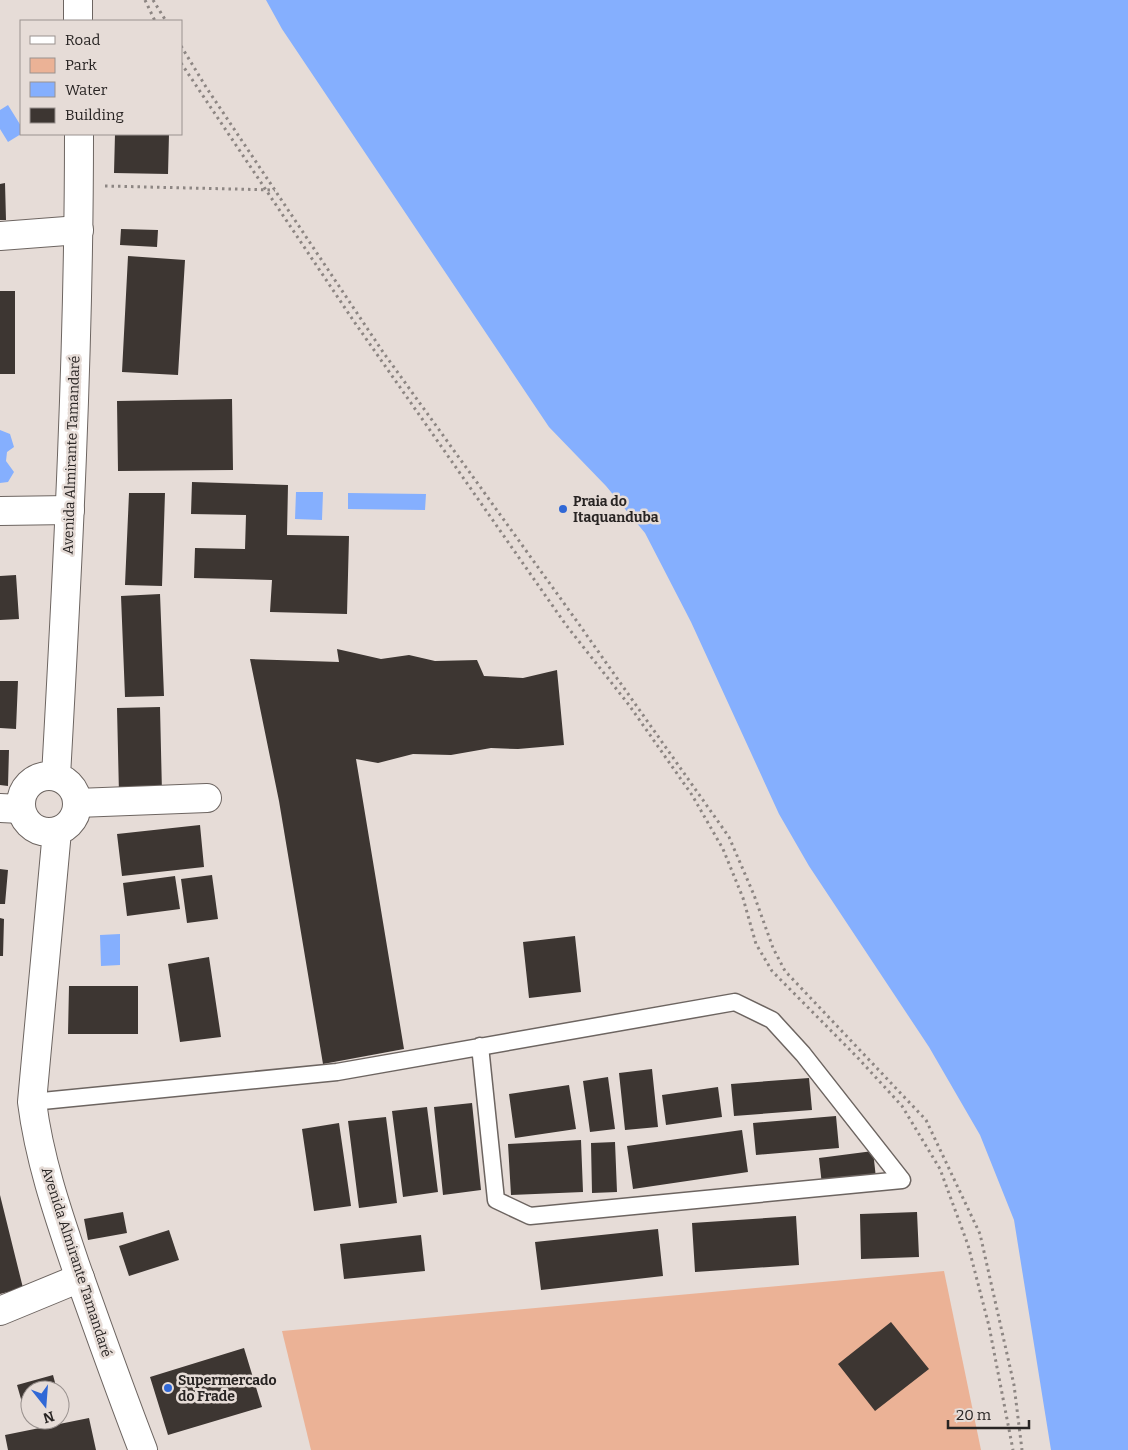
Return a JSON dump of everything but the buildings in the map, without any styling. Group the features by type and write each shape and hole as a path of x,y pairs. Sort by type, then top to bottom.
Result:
{"main road":[{"path":"78,0 78,20"},
{"name":"Avenida Almirante Tamandaré","path":"56,776 70,510 79,230 79,135"},
{"path":"0,236 79,230"},
{"path":"0,511 70,510"},
{"path":"46,776 56,776 71,786 76,794 77,803 76,812 72,820 65,827 47,832 38,830 30,825 11,808 21,800 24,791 30,783 37,778 46,776"},
{"path":"77,803 207,798"},
{"name":"Avenida Almirante Tamandaré","path":"57,830 32,1102 35,1127 55,1206 102,1342 143,1450"},
{"path":"0,1311 80,1278"}],"lane":[{"path":"32,1102 337,1072 480,1046 735,1002 772,1020 803,1054 902,1180 530,1216 496,1200 480,1046"}],"path":[{"path":"145,0 155,20"},
{"path":"153,0 165,20"},
{"path":"182,48 383,352 720,823 729,837 754,895 772,948 785,970 926,1120 980,1234 1014,1385 1022,1450"},
{"path":"182,64 353,320 566,625 629,705 692,795 723,849 743,898 756,944 772,971 858,1058 902,1106 940,1169 973,1263 989,1326 1013,1450"},
{"path":"79,185 275,190"}],"green space":[{"path":"944,1271 981,1450 311,1450 282,1331"}],"water":[{"path":"266,0 1128,0 1128,1450 1051,1450 1014,1220 980,1135 929,1047 809,866 779,814 691,622 645,533 606,486 549,427 282,29"},
{"path":"8,105 20,124 20,135 8,142 0,129 0,110"},
{"path":"0,430 10,434 14,447 7,452 6,461 14,472 8,482 0,483"},
{"path":"296,492 323,492 322,520 295,519"},
{"path":"348,493 426,494 425,510 348,509"},
{"path":"120,934 120,965 101,966 100,935"}],"place":[{"name":"Praia do Itaquanduba","path":"563,509"},
{"name":"Supermercado do Frade","path":"168,1388"}]}
